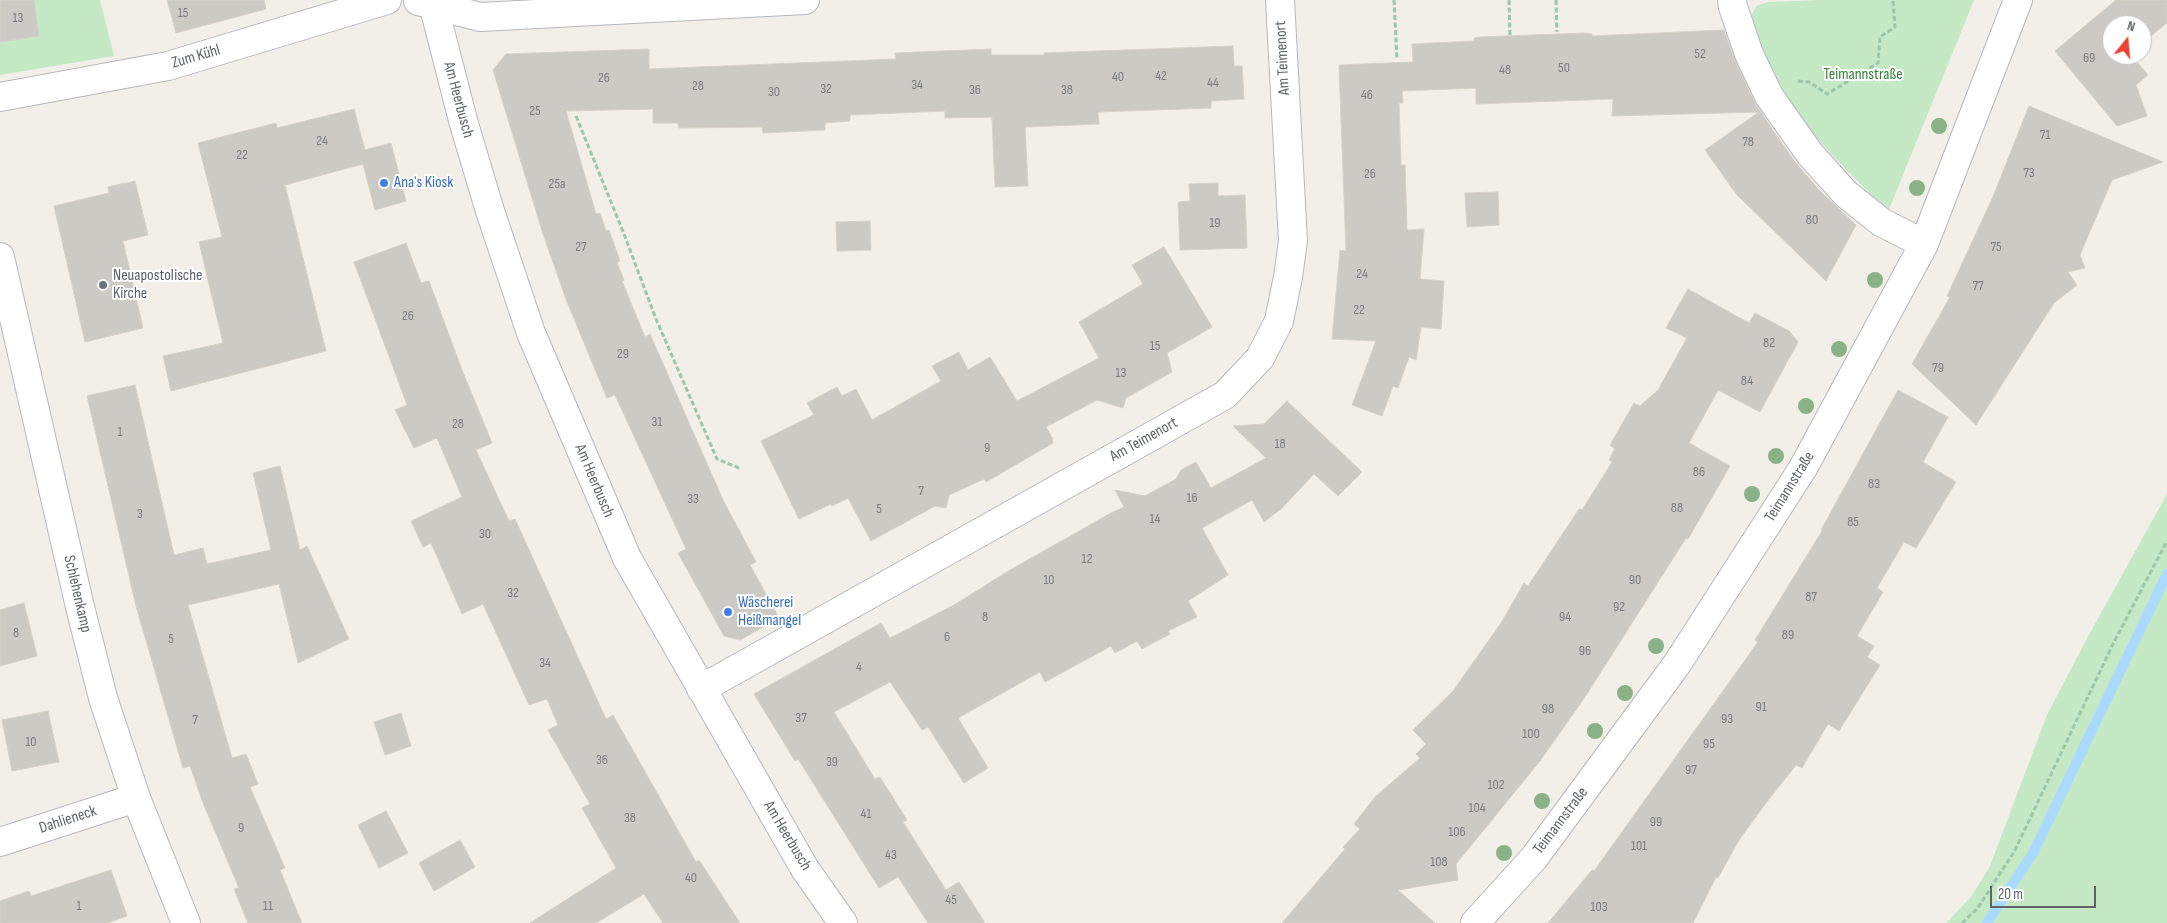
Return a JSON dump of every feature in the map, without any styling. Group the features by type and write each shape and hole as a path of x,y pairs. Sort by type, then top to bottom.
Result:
{"street":[{"name":"Zum Kühl","path":"0,97 168,66 387,0"},
{"path":"427,2 480,17 805,0"},
{"name":"Am Teimenort","path":"701,689 1225,395 1260,358 1279,321 1293,241 1280,0"},
{"path":"1732,0 1732,7 1749,54 1769,96 1810,154 1846,194 1881,222 1924,244"},
{"name":"Teimannstraße","path":"1475,923 1534,858 1677,664 1803,468 1924,244 2018,0"},
{"name":"Am Heerbusch","path":"427,2 490,211 531,333 627,558 805,869 843,923"},
{"name":"Schlehenkamp","path":"0,257 80,607 103,698 136,798 186,923"},
{"name":"Dahlieneck","path":"0,842 136,798"}],"path":[{"path":"1394,0 1397,59"},
{"path":"1509,0 1510,36"},
{"path":"1556,0 1557,32"},
{"path":"1769,96 1800,80 1809,82 1827,94 1878,63 1880,37 1895,27 1893,0"},
{"path":"576,116 656,319 716,459 739,468"},
{"path":"1962,923 1977,909 2014,852 2114,642 2167,541"}],"green space":[{"path":"0,0 100,0 114,56 0,75"},
{"name":"Teimannstraße","path":"1974,0 1888,212 1835,158 1811,131 1786,98 1753,28 1750,17 1757,6 1768,2"},
{"path":"2167,494 2167,923 1946,923 1971,897 1990,866 2047,715"}],"building":[{"path":"0,0 34,0 39,36 0,42"},
{"path":"167,0 264,0 266,9 176,33"},
{"path":"2116,0 2167,0 2167,23 2152,35 2152,15 2102,15 2102,65 2140,65 2148,75 2136,85 2147,116 2117,126 2055,51"},
{"path":"1724,30 1735,61 1755,103 1776,135 1795,162 1820,191 1856,225 1826,281 1737,195 1705,150 1759,112 1612,116 1613,99 1476,104 1476,88 1402,91 1403,103 1399,103 1401,165 1405,165 1407,230 1424,229 1420,279 1444,281 1441,329 1421,327 1416,360 1409,357 1398,388 1393,386 1382,416 1352,405 1376,341 1332,339 1340,250 1346,251 1339,65 1413,62 1412,44 1474,41 1474,38 1479,37 1586,33 1592,34 1592,36"},
{"path":"1233,46 1234,66 1242,66 1244,99 1211,101 1211,108 1098,112 1099,124 1025,127 1028,186 995,187 992,117 945,118 945,111 850,115 850,121 825,123 825,130 763,133 762,127 679,128 678,123 653,123 653,109 566,111 596,214 600,213 606,231 609,230 620,261 617,262 624,280 622,281 645,337 650,334 723,500 756,562 750,565 779,618 740,640 724,636 678,553 686,549 615,395 607,398 567,302 543,234 493,70 506,54 649,49 649,69 896,59 895,53 991,49 991,55 1044,55 1044,53"},
{"path":"2029,106 2163,162 2112,180 2080,255 2085,268 2068,272 2077,285 2054,303 1976,425 1912,364 1950,297 1947,296 1992,199"},
{"path":"354,109 365,150 391,143 406,201 375,210 363,164 285,185 326,351 171,391 163,356 223,343 199,242 222,237 198,143 276,123 277,128"},
{"name":"Neuapostolische Kirche","path":"135,181 148,235 123,241 143,328 85,342 54,206 109,193 108,187"},
{"path":"1218,183 1218,196 1245,195 1247,248 1180,250 1178,202 1190,201 1189,184"},
{"path":"1498,192 1499,225 1467,227 1465,193"},
{"path":"870,221 871,250 837,251 836,222"},
{"path":"406,243 421,283 429,281 462,370 492,443 476,450 509,521 515,519 606,719 613,715 696,862 699,860 740,923 663,923 644,894 596,923 530,923 616,868 582,808 590,804 548,730 558,725 547,699 529,705 483,604 462,614 431,543 423,547 411,521 462,497 437,438 414,448 395,410 407,405 354,262"},
{"path":"1164,247 1212,327 1167,353 1172,372 1126,398 1123,408 1097,400 1046,427 1053,439 1053,443 986,482 984,479 949,495 946,508 935,506 871,541 848,498 799,519 761,441 814,415 807,403 837,387 842,396 856,389 872,420 941,381 932,366 959,352 968,370 990,357 1017,401 1099,358 1079,322 1143,284 1132,265"},
{"path":"1688,289 1749,323 1755,313 1789,331 1798,342 1760,412 1718,390 1689,443 1730,466 1688,539 1686,538 1585,697 1540,761 1456,864 1458,880 1398,890 1435,923 1282,923 1345,849 1343,847 1360,829 1354,824 1375,797 1420,758 1416,754 1426,744 1413,730 1453,691 1501,623 1524,583 1528,586 1579,509 1582,510 1612,462 1609,460 1615,449 1610,445 1634,403 1640,406 1658,390 1687,338 1666,328"},
{"path":"135,385 174,555 203,548 207,564 271,550 253,473 280,466 300,550 307,546 349,639 298,663 279,584 188,605 232,758 246,754 258,784 250,787 285,868 280,870 302,923 248,923 234,889 239,888 203,803 190,766 183,768 136,606 87,396"},
{"path":"1898,390 1948,417 1923,462 1956,482 1916,548 1904,542 1877,588 1883,592 1857,636 1874,646 1867,657 1880,665 1839,731 1828,724 1802,768 1796,765 1766,803 1739,840 1718,878 1716,877 1693,923 1548,923 1592,870 1594,871 1758,642 1755,640 1822,531"},
{"path":"1287,401 1362,472 1338,496 1314,474 1281,509 1264,522 1252,500 1202,528 1228,575 1188,601 1197,617 1168,631 1170,634 1142,649 1137,641 1115,653 1111,646 1045,682 1040,672 958,718 988,768 964,783 928,727 922,730 890,682 834,712 875,779 880,777 907,820 903,822 946,890 959,882 985,923 928,923 898,877 879,888 798,759 795,761 754,694 881,623 890,638 954,605 1010,570 1124,507 1115,490 1145,496 1176,479 1181,470 1196,462 1211,488 1266,458 1233,426 1264,424"},
{"path":"24,603 37,656 0,666 0,610"},
{"path":"48,711 59,762 12,771 2,720"},
{"path":"401,713 411,746 385,755 374,722"},
{"path":"386,811 408,853 379,868 358,825"},
{"path":"460,840 475,867 434,891 419,863"},
{"path":"111,870 127,916 107,923 0,923 0,901 29,891 31,896"}],"waterway":[{"path":"1987,923 2033,853 2167,574"}],"place":[{"name":"Anaʼs Kiosk","path":"384,183"},
{"name":"Neuapostolische Kirche","path":"103,285"},
{"name":"Wäscherei Heißmangel","path":"728,612"}]}
